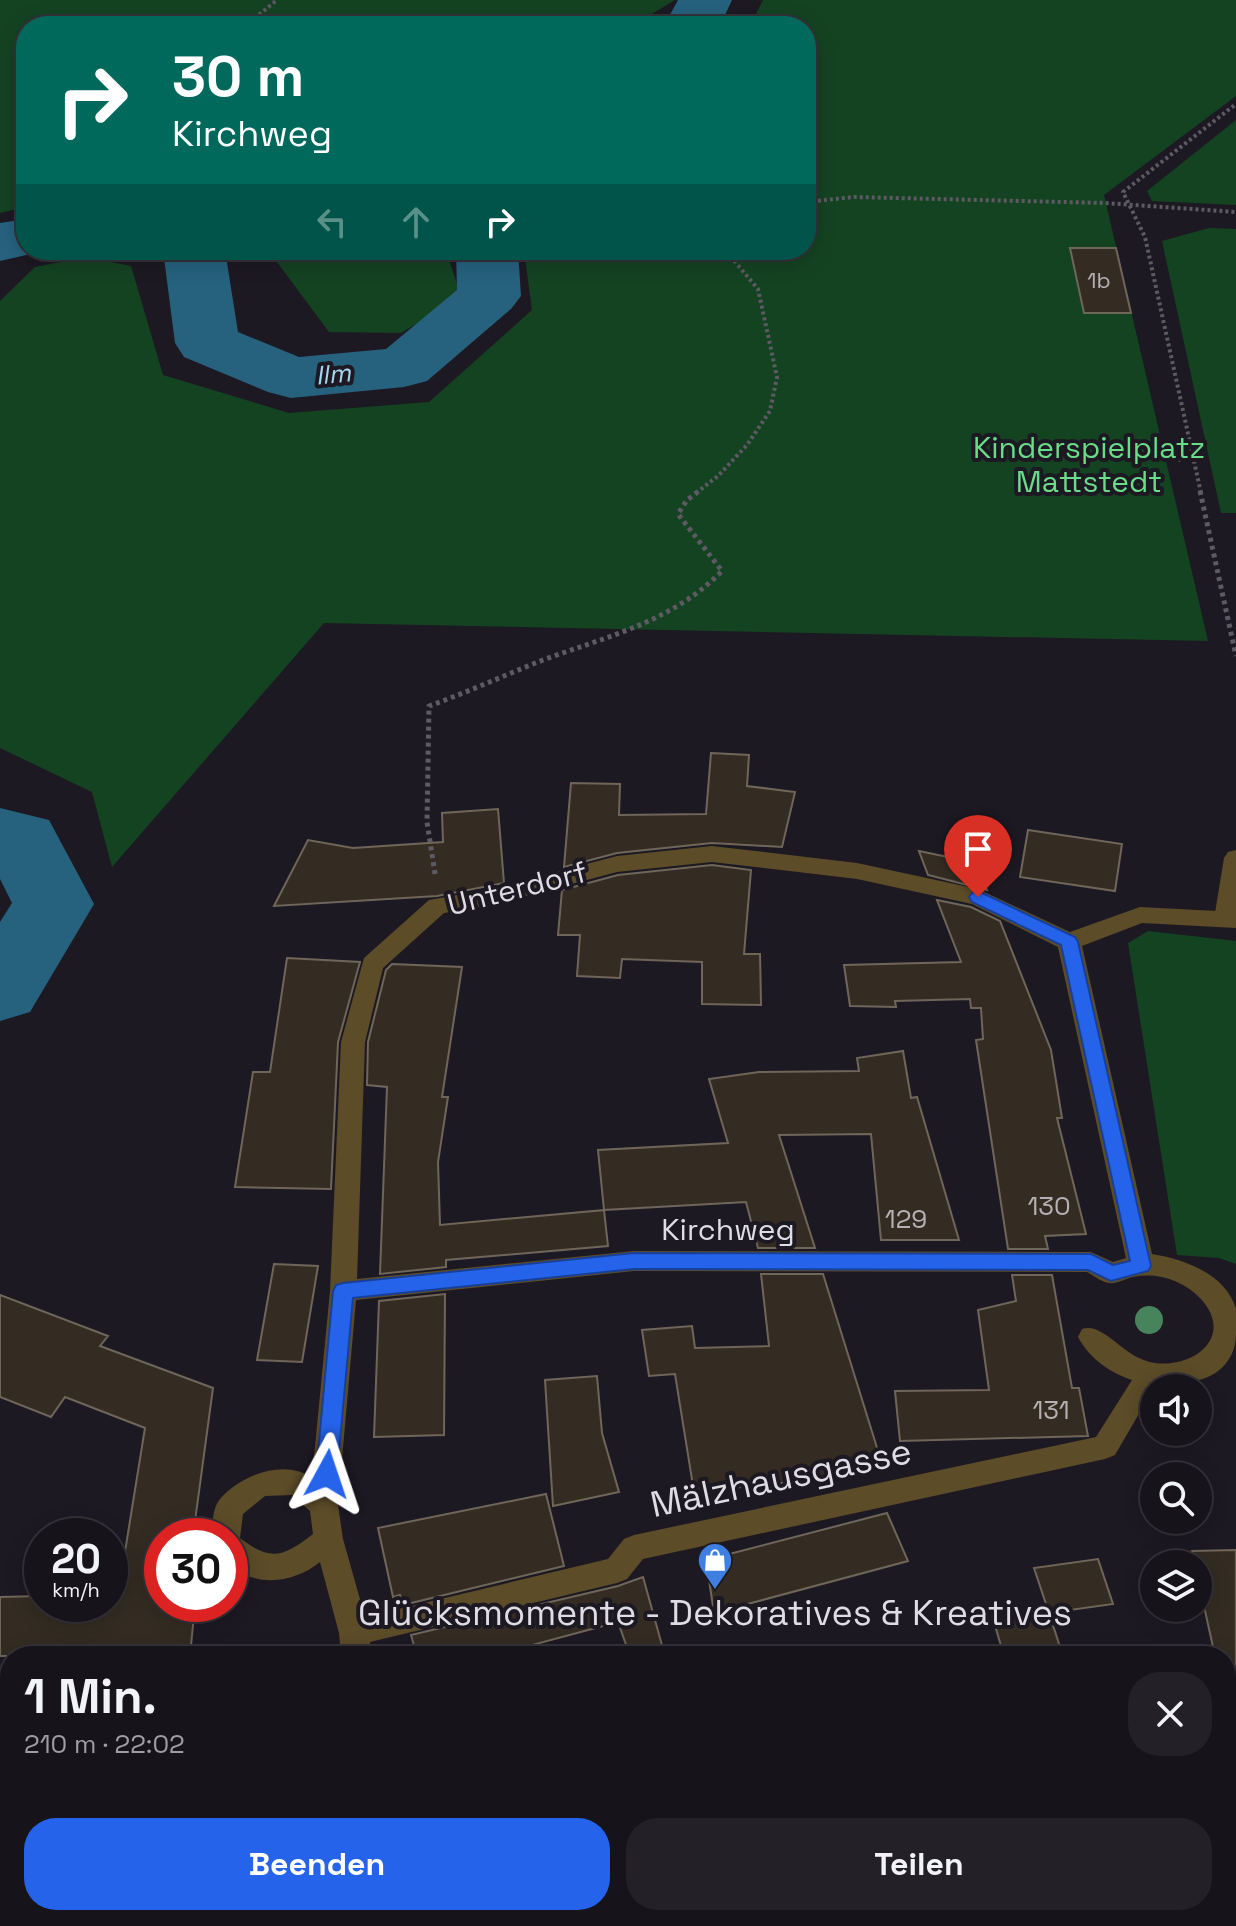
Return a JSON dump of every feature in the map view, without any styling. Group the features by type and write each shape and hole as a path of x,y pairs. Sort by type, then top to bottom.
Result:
{"street":[{"name":"Unterdorf","path":"328,1539 324,1505 343,1291 356,1029 372,964 437,906 496,896 617,864 712,854 857,871 978,897 1069,942"},
{"path":"1182,1374 1197,1370 1214,1358 1233,1325 1216,1299 1193,1278 1174,1269 1141,1266 1069,942 1140,915 1231,919 1236,858"},
{"name":"Kirchweg","path":"343,1291 634,1261 1091,1262 1111,1273 1141,1266"},
{"path":"1092,1337 1107,1354 1127,1367 1147,1374"},
{"name":"Mälzhausgasse","path":"355,1644 617,1570 634,1548 1105,1447 1140,1391"},
{"path":"228,1518 229,1508 259,1484 298,1483 324,1505"},
{"path":"248,1563 252,1566 293,1566 328,1539 355,1644"}],"path":[{"path":"257,16 277,0"},
{"path":"1236,104 1123,192 1145,237 1236,656"},
{"path":"816,201 854,197 1132,205 1236,212"},
{"path":"437,906 427,822 429,706 536,663 650,625 704,593 722,571 678,514 687,500 718,476 747,445 770,411 777,377 758,289 733,260"},
{"path":"1166,459 1193,460"}],"green space":[{"path":"0,0 675,0 649,16 16,16 16,209 0,213"},
{"name":"Kinderspielplatz Mattstedt","path":"763,0 1236,0 1236,96 1104,195 1208,641 324,623 112,867 92,792 0,748 0,301 35,267 71,260 101,260 131,266 163,375 289,413 429,402 532,310 525,260 816,260 816,16 755,16"},
{"path":"1236,120 1236,205 1152,201 1147,191"},
{"path":"1209,228 1236,229 1236,513 1221,513 1162,241"},
{"path":"275,260 449,260 461,297 401,333 329,332"},
{"path":"1148,931 1236,941 1236,1264 1219,1258 1177,1255 1128,943"}],"building":[{"path":"1070,248 1116,248 1131,313 1084,313"},
{"path":"711,753 749,755 747,786 795,792 782,847 712,843 617,853 564,867 571,783 620,784 619,815 706,814"},
{"path":"498,809 504,883 437,896 274,906 308,840 353,848 443,842 442,813"},
{"path":"1028,830 1122,844 1115,891 1020,877"},
{"path":"919,851 977,863 987,890 928,875"},
{"path":"712,865 751,870 744,954 760,954 761,1005 702,1004 702,962 622,959 620,978 577,976 580,935 558,935 562,890 618,875"},
{"path":"937,900 971,907 1000,921 1051,1050 1062,1118 1057,1118 1086,1234 1045,1236 1048,1249 1008,1249 976,1040 983,1039 981,1008 971,1008 970,999 895,1001 896,1007 850,1006 844,965 961,962"},
{"path":"287,958 360,962 338,1042 331,1189 235,1187 253,1072 270,1072"},
{"path":"392,964 462,967 442,1097 448,1097 438,1162 440,1225 604,1210 608,1246 446,1260 446,1267 380,1274 387,1087 367,1085 368,1042 386,970"},
{"path":"903,1051 911,1098 917,1097 959,1240 881,1240 871,1134 779,1135 815,1248 758,1248 746,1202 604,1210 598,1150 728,1143 709,1079 759,1072 859,1071 857,1058"},
{"path":"274,1264 318,1266 302,1362 257,1360"},
{"path":"761,1274 823,1274 883,1467 868,1468 870,1474 694,1492 675,1374 649,1376 642,1330 692,1326 695,1348 769,1346"},
{"path":"1012,1275 1052,1275 1072,1388 1079,1388 1088,1436 900,1441 895,1391 989,1390 978,1310 1016,1301"},
{"path":"445,1294 444,1435 374,1437 379,1301"},
{"path":"0,1295 108,1336 100,1346 213,1388 195,1518 144,1518 144,1622 193,1622 191,1646 0,1646 0,1597 24,1596 24,1622 128,1622 128,1533 145,1428 65,1397 51,1417 0,1397"},
{"path":"597,1376 602,1433 619,1492 553,1506 545,1380"},
{"path":"546,1494 564,1566 403,1605 400,1595 393,1597 378,1528"},
{"path":"887,1513 908,1561 714,1613 706,1560"},
{"path":"1236,1550 1236,1646 1213,1646 1207,1622 1212,1622 1212,1551"},
{"path":"1098,1559 1113,1604 1049,1613 1034,1568"},
{"path":"643,1577 662,1646 626,1646 618,1622 528,1646 414,1646 411,1635 618,1586"},
{"path":"1049,1613 1060,1646 1001,1646 994,1622"}],"waterway":[{"name":"Ilm","path":"697,16 705,0"},
{"name":"Ilm","path":"0,242 16,239"},
{"name":"Ilm","path":"195,260 207,343 291,378 404,367 489,296 487,260"},
{"name":"Ilm","path":"0,835 21,839 53,904 0,991"}],"place":[{"name":"Glücksmomente - Dekoratives & Kreatives","path":"715,1591"}],"route":[{"path":"327,1474 343,1291 634,1261 1091,1262 1111,1273 1130,1266 1141,1266 1069,942 978,897"}]}
